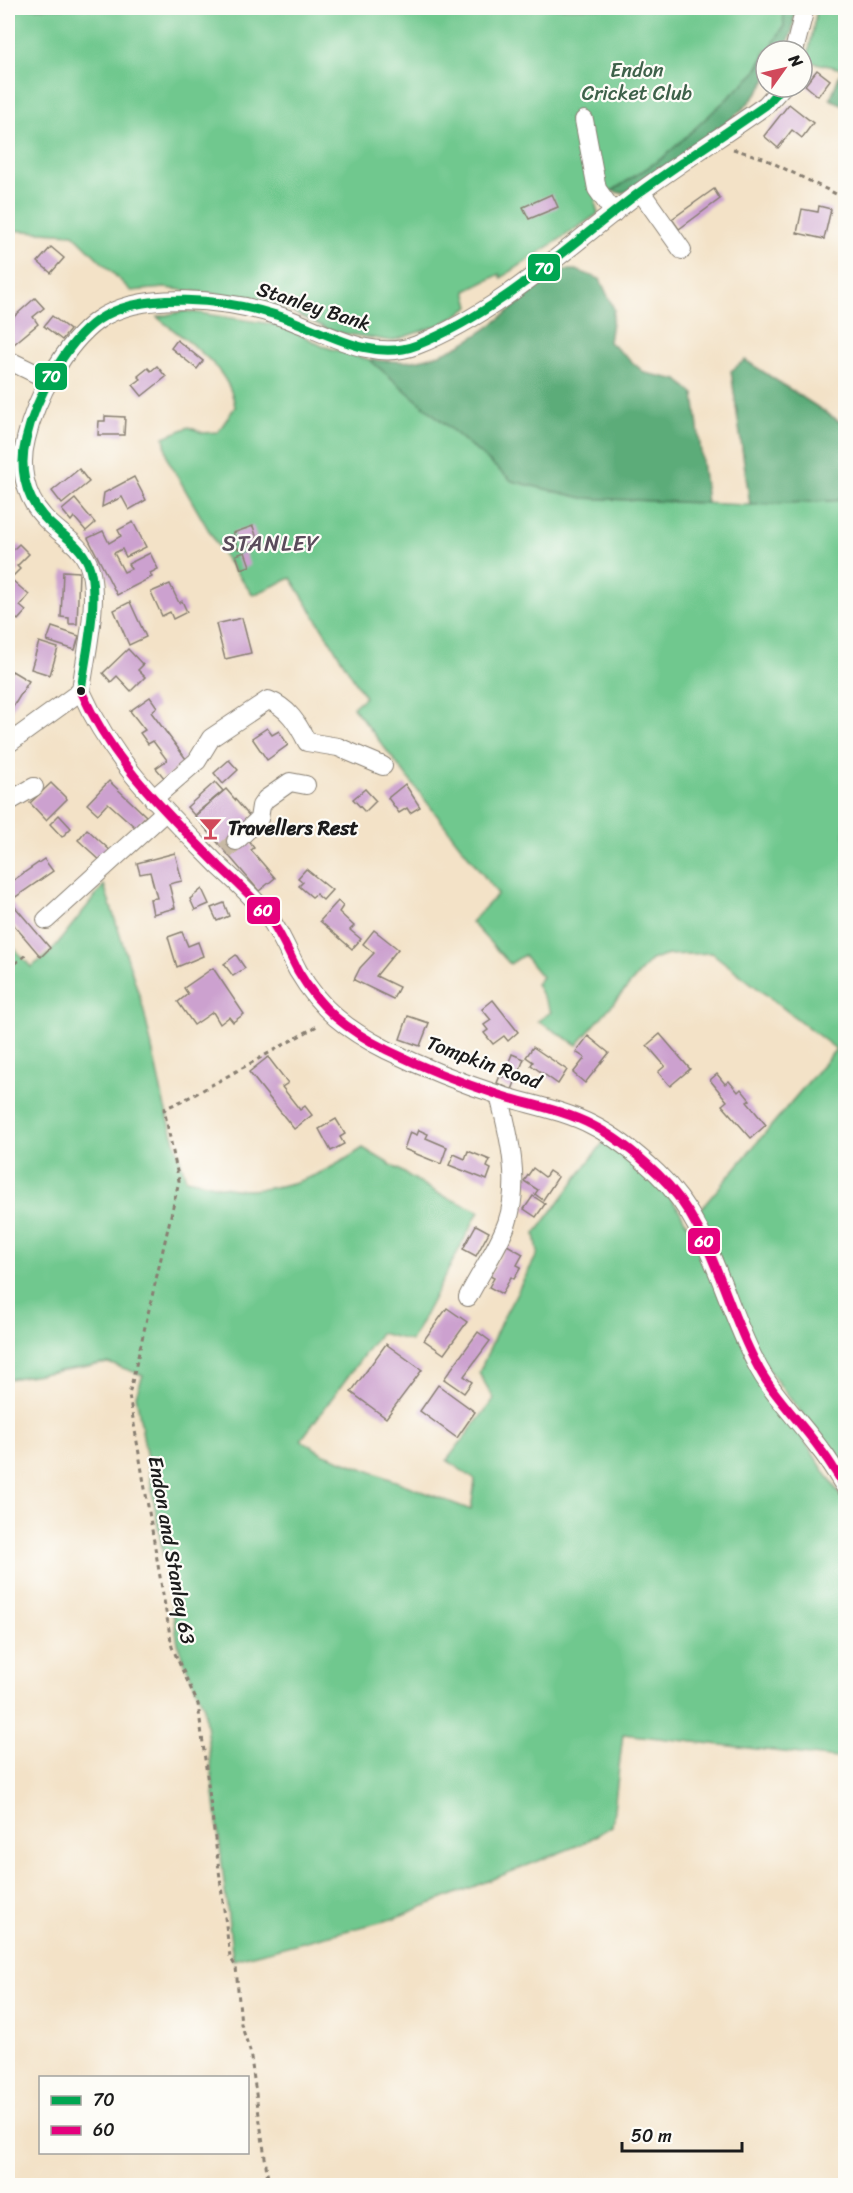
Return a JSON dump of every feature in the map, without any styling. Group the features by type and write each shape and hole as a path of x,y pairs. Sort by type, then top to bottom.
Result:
{"street":[{"path":"798,39 805,8"},
{"name":"Stanley Bank","path":"81,691 93,581 87,561 78,547 42,516 27,491 22,467 26,438 49,380 71,349 98,320 117,311 152,302 188,300 247,307 280,316 345,342 376,348 414,346 480,314 535,276 641,192 771,99"},
{"path":"584,120 597,189 614,213"},
{"path":"641,192 682,250"},
{"path":"8,360 49,380"},
{"path":"8,744 81,691"},
{"name":"Tompkin Road","path":"81,691 95,724 119,760 159,806 225,851 279,932 299,972 331,1016 345,1027 390,1051 499,1095 560,1111 593,1125 619,1141 659,1175 692,1216 711,1252 735,1318 756,1364 821,1449 846,1488"},
{"path":"46,920 159,806 197,761 211,738 268,700 278,704 296,721 307,742 338,747 383,766"},
{"path":"225,851 259,819 266,799 290,782 306,785"},
{"path":"8,802 34,787"},
{"path":"468,1297 507,1222 514,1176 507,1128 499,1095"}],"path":[{"path":"712,143 763,158 846,199"},
{"path":"8,969 26,955"},
{"name":"Endon and Stanley 63","path":"268,2186 250,2051 241,2024 236,1967 230,1957 198,1704 172,1647 129,1395 179,1181 164,1109 318,1027 331,1016"}],"green space":[{"name":"Endon Cricket Club","path":"8,8 783,8 784,26 776,39 754,39 754,74 664,157 595,202 598,214 501,278 500,274 466,291 470,307 442,324 392,341 334,332 290,311 234,296 165,288 131,291 73,234 8,230"},
{"path":"783,8 796,8 789,39 776,39 784,26"},
{"path":"817,8 845,8 845,61 842,69 814,63 814,39 811,39"},
{"path":"845,61 845,106 830,99"},
{"path":"754,74 754,97 725,125 680,160 639,186 623,193 612,191 664,157"},
{"path":"557,270 576,270 600,279 614,309 609,342 645,373 678,380 694,394 707,503 583,498 512,481 370,360 412,361 432,357 452,349 490,326"},
{"path":"185,311 285,326 322,346 370,360 512,481 583,498 746,505 845,500 845,1469 771,1374 762,1359 736,1305 700,1210 836,1049 712,953 669,955 651,960 577,1045 538,1021 551,1012 536,984 542,977 524,955 510,964 471,922 498,894 353,707 365,697 291,578 253,595 223,555 168,460 164,437 189,427 203,433 218,432 235,407 225,379 216,367 157,317"},
{"path":"745,360 845,425 845,500 750,505 731,371"},
{"path":"104,885 143,1007 165,1108 186,1179 242,1190 282,1186 336,1165 363,1148 439,1194 479,1211 411,1341 380,1333 301,1440 322,1453 471,1510 475,1480 447,1460 494,1399 479,1373 501,1322 538,1253 535,1234 605,1140 649,1172 678,1208 802,1437 845,1503 845,1759 623,1734 612,1826 584,1843 392,1919 233,1960 204,1707 179,1649 136,1395 143,1375 108,1363 8,1379 8,941 31,967 50,953"}],"building":[{"path":"817,70 830,80 818,96 814,93 814,74"},
{"path":"789,104 813,123 802,138 792,130 778,148 764,136"},
{"path":"714,189 720,199 679,229 672,219"},
{"path":"552,194 558,207 529,219 523,207"},
{"path":"819,206 831,209 824,239 797,233 802,209 818,212"},
{"path":"51,247 64,258 51,273 38,262"},
{"path":"35,298 44,308 33,317 38,324 14,344 8,336 8,322"},
{"path":"52,316 70,330 62,340 44,326"},
{"path":"177,340 203,361 197,369 171,348"},
{"path":"157,366 166,377 142,396 133,385 141,379 138,376 148,368 151,371"},
{"path":"105,416 125,417 124,435 98,435 99,421 105,421"},
{"path":"79,469 89,482 62,504 52,491"},
{"path":"134,477 146,500 129,510 122,497 102,507 104,493"},
{"path":"75,499 95,523 86,531 74,517 71,521 62,510"},
{"path":"133,522 146,547 126,557 122,549 114,553 124,572 131,569 128,564 150,553 158,569 150,573 152,577 117,595 88,538 103,531 109,543 121,536 118,530"},
{"path":"253,526 258,542 238,549 233,533"},
{"path":"19,544 29,554 17,566 20,569 9,580 8,547 12,551"},
{"path":"245,552 250,566 241,569 236,555"},
{"path":"63,571 79,572 77,624 69,624 69,618 61,617"},
{"path":"12,580 29,595 20,606 26,611 18,620 8,611 8,586"},
{"path":"170,584 179,603 182,601 187,612 173,619 170,612 162,616 151,592"},
{"path":"130,602 146,637 129,645 114,610"},
{"path":"242,618 251,653 225,659 216,624"},
{"path":"52,627 79,636 75,650 47,641"},
{"path":"39,642 58,648 50,675 31,669"},
{"path":"128,649 143,665 138,670 145,677 131,691 117,676 111,682 103,673"},
{"path":"12,671 29,681 10,712 8,710 8,679"},
{"path":"150,697 157,707 151,712 186,759 165,779 156,768 167,760 153,741 148,744 140,733 145,730 130,711"},
{"path":"267,728 272,735 279,731 288,745 267,760 252,738"},
{"path":"229,760 238,770 223,784 214,773"},
{"path":"109,781 146,816 135,827 108,803 98,814 87,804"},
{"path":"215,782 223,791 194,815 187,807"},
{"path":"51,783 67,799 46,820 30,803"},
{"path":"405,784 420,807 410,813 407,808 399,813 388,798"},
{"path":"226,789 252,819 248,840 254,848 251,850 275,878 259,891 195,816"},
{"path":"365,789 376,801 365,812 353,799"},
{"path":"59,815 71,828 62,837 50,824"},
{"path":"87,829 113,853 103,863 78,840"},
{"path":"175,853 182,881 169,884 175,908 153,914 150,899 157,898 150,872 140,874 137,863"},
{"path":"44,859 53,871 10,901 50,948 41,957 8,918 8,884"},
{"path":"306,869 332,890 323,900 316,894 312,897 299,886 303,882 298,878"},
{"path":"202,889 209,904 195,910 190,899"},
{"path":"338,901 343,906 339,912 354,926 350,930 361,939 352,949 320,921"},
{"path":"224,903 229,916 217,921 211,908"},
{"path":"374,930 398,949 376,976 399,987 393,999 354,980 360,968 374,953 363,944"},
{"path":"182,932 188,946 198,942 203,956 177,967 168,937"},
{"path":"236,955 245,968 233,976 224,964"},
{"path":"213,968 244,1014 233,1022 229,1017 220,1024 213,1012 194,1025 178,1002 188,994 184,988"},
{"path":"493,1000 518,1032 508,1041 504,1036 493,1044 484,1033 488,1030 484,1025 491,1020 482,1009"},
{"path":"408,1016 429,1023 420,1046 400,1039"},
{"path":"660,1034 690,1069 670,1086 658,1072 665,1066 647,1045"},
{"path":"588,1036 609,1053 585,1083 573,1073 585,1058 576,1052"},
{"path":"533,1047 567,1070 558,1084 531,1065 533,1062 526,1057"},
{"path":"512,1054 524,1059 512,1090 497,1083 500,1076 503,1077"},
{"path":"268,1057 288,1083 282,1087 300,1110 305,1106 312,1115 294,1129 249,1072"},
{"path":"717,1074 725,1084 729,1081 738,1092 741,1089 750,1100 747,1102 766,1125 751,1138 722,1105 727,1101 710,1080"},
{"path":"336,1119 345,1134 340,1137 344,1144 331,1151 319,1129"},
{"path":"419,1130 428,1134 426,1138 447,1147 441,1164 404,1149 410,1132 417,1135"},
{"path":"468,1151 490,1160 487,1167 491,1169 487,1180 449,1165 454,1154 465,1159"},
{"path":"533,1168 545,1177 549,1171 558,1177 543,1200 535,1194 538,1190 524,1181"},
{"path":"533,1196 545,1204 536,1217 524,1209"},
{"path":"476,1225 489,1232 476,1256 463,1249"},
{"path":"507,1245 523,1254 517,1265 521,1267 514,1279 511,1277 502,1294 489,1287 494,1278 490,1276"},
{"path":"447,1308 467,1322 444,1354 424,1340"},
{"path":"478,1332 490,1341 464,1376 472,1382 464,1393 444,1379"},
{"path":"386,1344 422,1370 386,1418 351,1392"},
{"path":"438,1385 475,1412 457,1438 420,1411"}],"tunnel":[{"path":"225,851 236,841"}],"transit line":[{"name":"70","path":"81,691 93,608 92,576 88,563 79,549 49,522 31,499 27,490 23,459 26,439 36,407 63,358 86,330 116,310 138,304 186,300 234,305 276,315 363,347 399,350 417,345 448,331 506,296 640,192 766,105 771,99"},
{"name":"60","path":"81,691 108,741 124,763 160,805 264,911 307,985 336,1018 359,1035 428,1069 592,1125 610,1135 657,1173 675,1193 703,1238 744,1337 762,1373 777,1396 824,1454 846,1488"}],"place":[{"name":"Travellers Rest","path":"210,828"}],"district":[{"name":"STANLEY","path":"271,543"}]}
